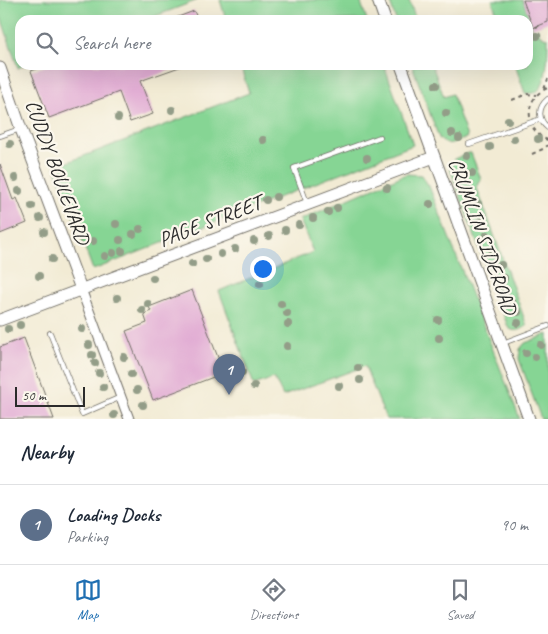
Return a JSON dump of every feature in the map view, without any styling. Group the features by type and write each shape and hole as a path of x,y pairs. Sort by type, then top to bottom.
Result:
{"street":[{"path":"378,0 383,15"},
{"name":"CUDDY BOULEVARD","path":"0,68 81,289"},
{"name":"CRUMLIN SIDEROAD","path":"403,70 529,419"},
{"name":"PAGE STREET","path":"0,320 434,156"},
{"path":"81,289 129,419"}],"lane":[{"path":"548,99 541,107 540,113 543,124 548,128"},
{"path":"469,144 541,119"},
{"path":"0,136 21,129"},
{"path":"308,204 294,168 380,137"},
{"path":"502,344 548,326"},
{"path":"50,333 82,414 121,397"}],"path":[{"path":"533,28 541,25"},
{"path":"544,89 548,79"},
{"path":"512,100 527,94 536,95"},
{"path":"542,138 548,140"},
{"path":"532,154 548,145"}],"green space":[{"path":"0,0 198,0 158,15 15,15 15,59 0,14"},
{"path":"220,0 360,0 365,15 224,15"},
{"path":"389,0 409,0 414,15 394,15"},
{"path":"492,0 523,0 529,15 497,15"},
{"path":"538,29 540,35 548,37 545,77 539,90 533,93 525,93 517,70 533,70 533,30"},
{"path":"242,70 386,70 413,145 93,270 55,167 249,93"},
{"path":"414,70 434,70 444,97 452,94 467,137 448,143 439,138"},
{"path":"471,153 481,179 477,188 527,326 518,330 508,327 450,169 454,159"},
{"path":"406,174 421,175 429,186 520,419 386,419 365,366 283,396 274,378 254,385 219,291 313,252 300,220"},
{"path":"548,334 548,419 541,419 519,359 520,349 525,343"}],"building":[{"path":"523,0 548,0 548,22 533,28 533,15 528,15"},
{"path":"194,11 196,15 183,15"},
{"path":"171,70 140,81 153,114 130,122 119,92 49,118 31,71"},
{"path":"0,164 13,200 17,198 27,223 0,234"},
{"path":"192,290 224,373 153,400 126,331 147,323 144,314 151,311 149,307"},
{"path":"24,338 54,419 0,419 0,347"}],"place":[{"name":"Loading Docks","path":"229,395"}]}
